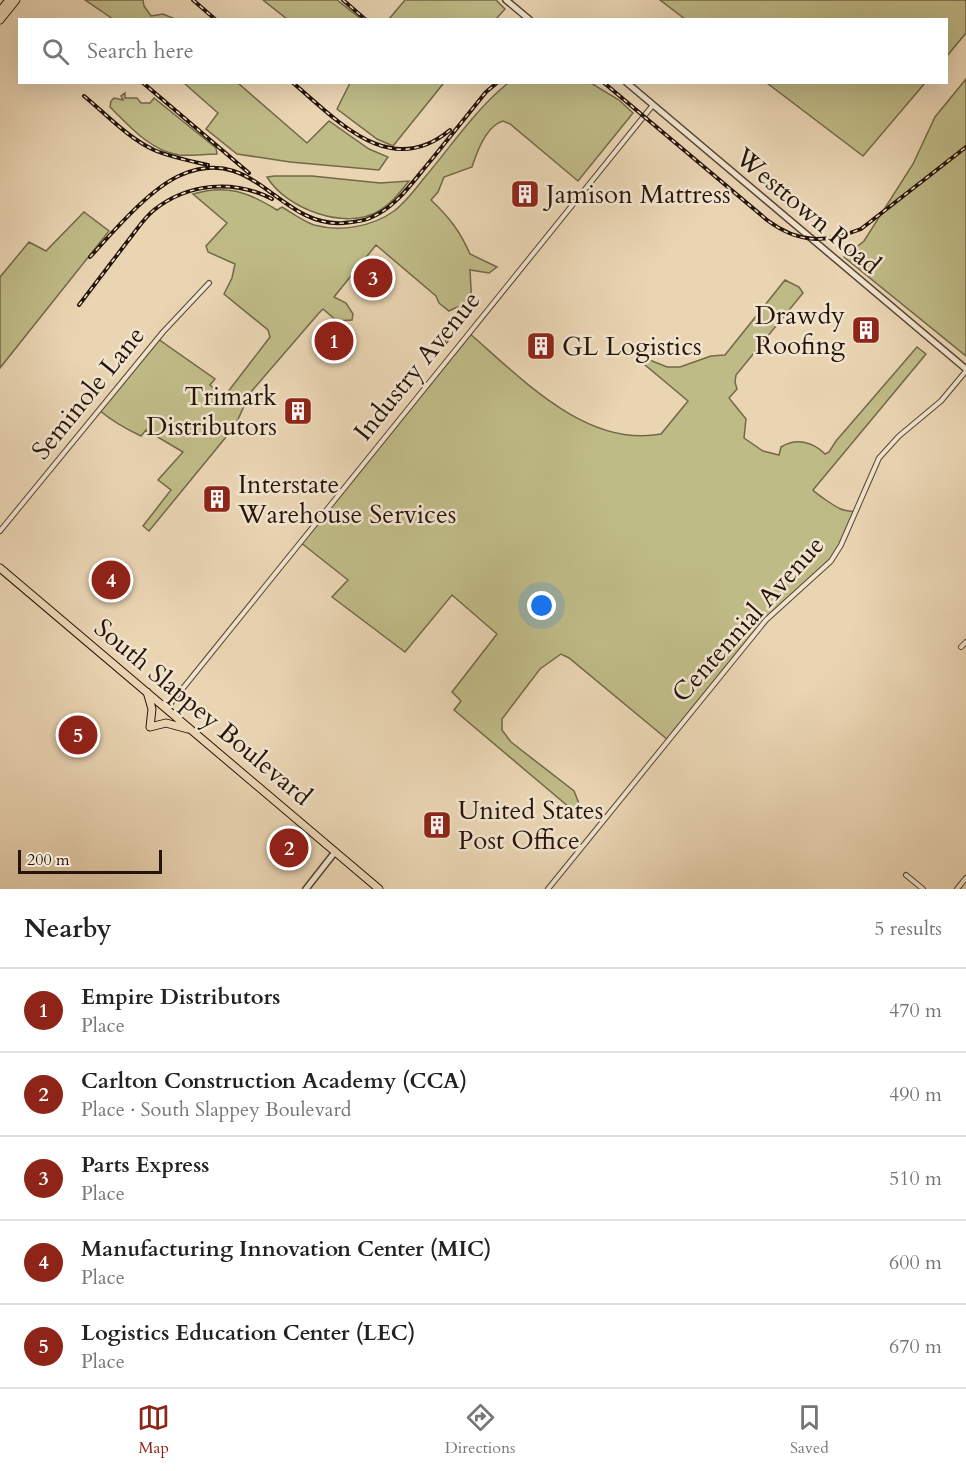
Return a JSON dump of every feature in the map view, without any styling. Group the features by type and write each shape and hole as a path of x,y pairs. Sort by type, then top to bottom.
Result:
{"main road":[{"path":"0,11 9,0"},
{"path":"0,20 16,0"},
{"name":"South Slappey Boulevard","path":"0,568 379,889"},
{"path":"146,690 152,709 150,727 166,723 193,730"}],"street":[{"path":"506,0 528,18"},
{"name":"Westtown Road","path":"628,84 966,370"},
{"name":"Industry Avenue","path":"167,708 653,105"},
{"name":"Seminole Lane","path":"0,531 163,332 209,283"},
{"name":"Centennial Avenue","path":"548,889 766,620 831,561 879,458 899,436 941,401 966,370"},
{"path":"962,647 966,642"},
{"path":"306,889 335,852"},
{"path":"906,875 923,889"},
{"path":"957,889 966,878"}],"shaded area":[{"path":"85,0 143,0 151,16 163,14 173,18 112,18"},
{"path":"263,0 337,0 360,18 286,18"},
{"path":"405,0 496,0 505,9 497,18 390,18"},
{"path":"660,0 966,0 966,33 948,55 948,18 684,18"},
{"path":"966,79 966,356 844,257 864,241 913,164 935,117"},
{"path":"185,84 239,84 307,143 329,121 369,149 388,157 379,170 290,162 237,154 206,129 218,113"},
{"path":"350,84 443,84 393,146 377,139 337,109"},
{"path":"507,84 593,84 619,100 633,113 578,181 510,124 503,121 492,128 480,147 472,167 444,177 438,192 431,200 454,225 470,254 497,267 489,273 470,270 472,308 446,344 444,334 464,309 457,307 449,311 439,303 436,296 376,245 334,297 346,303 353,314 352,320 337,321 323,309 319,313 250,393 235,426 149,531 143,526 171,490 158,480 183,452 146,430 141,436 135,433 99,410 158,339 215,379 210,385 224,397 270,337 268,330 224,294 232,278 235,264 208,252 206,246 227,223 193,194 227,190 247,194 277,210 282,207 314,225 324,227 356,227 376,221 403,203 496,93"},
{"path":"768,84 924,84 863,156"},
{"path":"125,93 125,98 137,98 141,103 150,103 154,98 216,148 217,154 179,155 169,153 150,143 110,107 114,98 123,100 121,96"},
{"path":"312,176 380,183 409,181 392,201 379,211 365,217 350,219 318,213 302,207 288,199 267,177"},
{"path":"84,212 109,231 0,368 0,277 29,242 46,251"},
{"path":"785,280 799,287 803,293 736,375 737,389 729,398 746,419 744,438 763,451 779,455 781,447 792,442 804,442 815,446 825,454 829,452 917,347 926,354 813,490 839,508 856,512 831,561 775,610 668,740 569,658 561,654 540,669 502,719 502,730 511,742 574,791 582,811 576,813 454,710 461,701 452,692 497,634 452,595 405,652 332,597 348,580 300,542 469,333 510,370 556,406 581,420 607,430 633,436 661,434 688,401 644,364 650,360 667,367 680,367 711,356 725,355"}],"railway":[{"path":"193,0 214,18"},
{"path":"343,0 364,18"},
{"path":"144,84 249,173"},
{"path":"294,84 346,128 386,147 406,149 428,144 450,130"},
{"path":"90,257 132,212 157,190 181,175 207,168 228,170 248,177 301,213 320,221 343,223 370,218 380,213 404,193 486,92 496,84"},
{"path":"605,84 767,220 790,234 801,237 824,239 861,229 966,147"},
{"path":"84,96 144,145 167,155 208,165"},
{"path":"79,305 143,221 167,201 196,189 212,187 242,188 272,199"}],"place":[{"name":"Jamison Mattress","path":"525,194"},
{"name":"Parts Express","path":"373,278"},
{"name":"Drawdy Roofing","path":"866,330"},
{"name":"Empire Distributors","path":"334,341"},
{"name":"GL Logistics","path":"541,346"},
{"name":"Trimark Distributors","path":"298,411"},
{"name":"Interstate Warehouse Services","path":"217,499"},
{"name":"Manufacturing Innovation Center (MIC)","path":"111,580"},
{"name":"Logistics Education Center (LEC)","path":"78,735"},
{"name":"United States Post Office","path":"437,825"},
{"name":"Carlton Construction Academy (CCA)","path":"289,848"}]}
